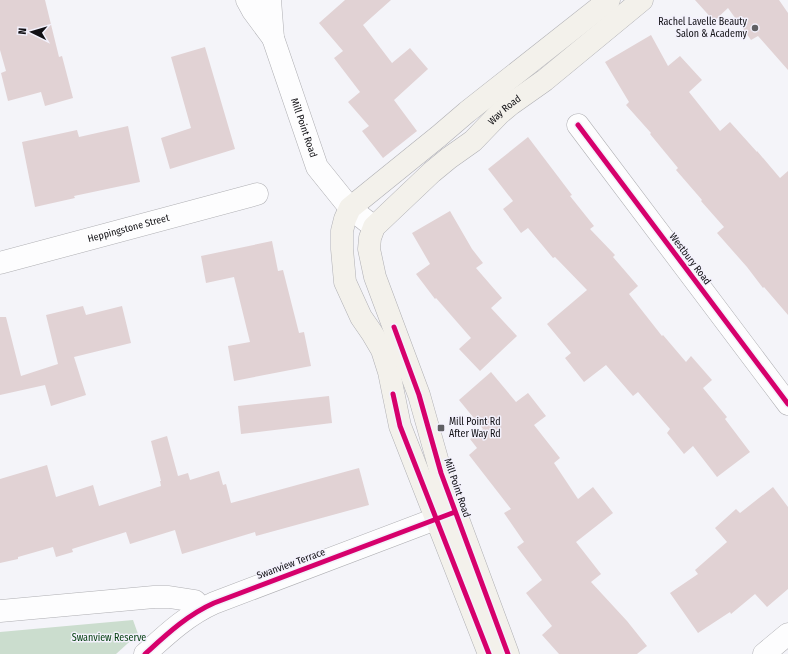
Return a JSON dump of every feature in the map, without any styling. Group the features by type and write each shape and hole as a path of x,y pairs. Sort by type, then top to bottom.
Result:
{"main road":[{"path":"350,208 467,112 609,0"},
{"name":"Way Road","path":"374,227 432,172 473,141 499,114 545,80 642,0"},
{"name":"Mill Point Road","path":"350,208 342,231 345,282 361,317 372,332 382,350 389,372 400,426 446,515 508,654"},
{"name":"Mill Point Road","path":"374,227 370,238 369,248 375,277 419,395 441,472 446,515 489,654"}],"street":[{"name":"Mill Point Road","path":"247,0 253,11 273,38"},
{"name":"Mill Point Road","path":"270,0 273,38 317,167 350,208 374,227"},
{"name":"Westbury Road","path":"578,125 788,404"},
{"name":"Heppingstone Street","path":"0,262 257,194"},
{"name":"Swanview Terrace","path":"145,654 181,623 201,609 446,515"},
{"path":"0,611 154,597 169,597 196,601 201,609"},
{"path":"764,654 788,634"}],"green space":[{"name":"Swanview Reserve","path":"133,620 138,634 116,654 0,654 0,632"}],"building":[{"path":"0,0 45,0 59,57 62,56 73,98 45,106 41,92 8,101 1,73 6,71 0,50"},
{"path":"345,0 391,0 363,25 392,63 410,48 428,69 394,100 417,131 383,158 362,131 369,126 348,102 360,92 334,58 343,51 319,23"},
{"path":"695,0 779,0 788,13 788,70 758,36 751,40 728,8 714,21"},
{"path":"651,35 668,66 680,56 702,80 689,92 720,131 730,122 780,178 788,171 788,315 764,287 763,288 717,233 724,227 676,170 678,168 650,134 651,133 626,105 629,102 605,62"},
{"path":"205,47 235,149 170,169 161,138 191,128 171,57"},
{"path":"128,126 140,182 74,196 75,198 35,207 22,142 77,130 79,137"},
{"path":"528,137 572,195 570,196 594,226 590,229 615,255 613,257 638,286 629,294 662,336 663,335 686,362 691,356 712,380 703,388 727,417 725,419 750,452 717,477 693,446 684,454 667,433 670,429 638,392 633,396 606,365 584,382 565,358 571,353 547,324 587,290 555,257 553,258 528,228 521,233 503,209 513,201 488,169"},
{"path":"450,211 472,249 483,263 476,268 502,298 491,308 517,336 480,371 459,349 471,338 436,298 435,299 416,274 430,264 412,233"},
{"path":"272,241 278,271 283,270 299,333 304,332 311,366 234,381 228,346 250,342 234,277 206,283 201,256"},
{"path":"83,306 86,315 122,306 131,343 74,357 86,395 51,406 45,385 0,395 0,317 6,317 21,376 58,364 46,315"},
{"path":"491,372 516,402 528,393 546,416 534,425 560,458 554,463 578,499 593,487 613,513 576,542 601,574 591,582 627,621 647,646 637,654 559,654 542,635 552,626 526,593 542,580 517,547 524,542 504,513 511,509 469,455 477,448 470,439 483,429 459,400"},
{"path":"329,396 332,423 241,434 238,406"},
{"path":"167,436 178,476 188,473 190,480 219,471 223,485 226,484 231,503 359,468 369,505 256,536 255,532 182,554 175,530 130,544 126,532 72,549 73,552 56,557 53,547 18,557 18,559 0,563 0,479 47,465 56,497 93,485 99,506 161,486 151,441"},
{"path":"773,487 788,507 788,589 767,607 755,594 731,614 730,612 698,633 670,593 698,574 695,570 727,542 715,528 736,509 740,513"}],"cycle path":[{"path":"578,125 788,404"},
{"path":"394,327 419,395 441,473 508,654"},
{"path":"393,394 400,426 489,654"},
{"path":"145,654 186,619 214,603 455,512"}],"place":[{"name":"Rachel Lavelle Beauty Salon & Academy","path":"755,28"},
{"name":"Mill Point Rd After Way Rd","path":"441,428"}]}
